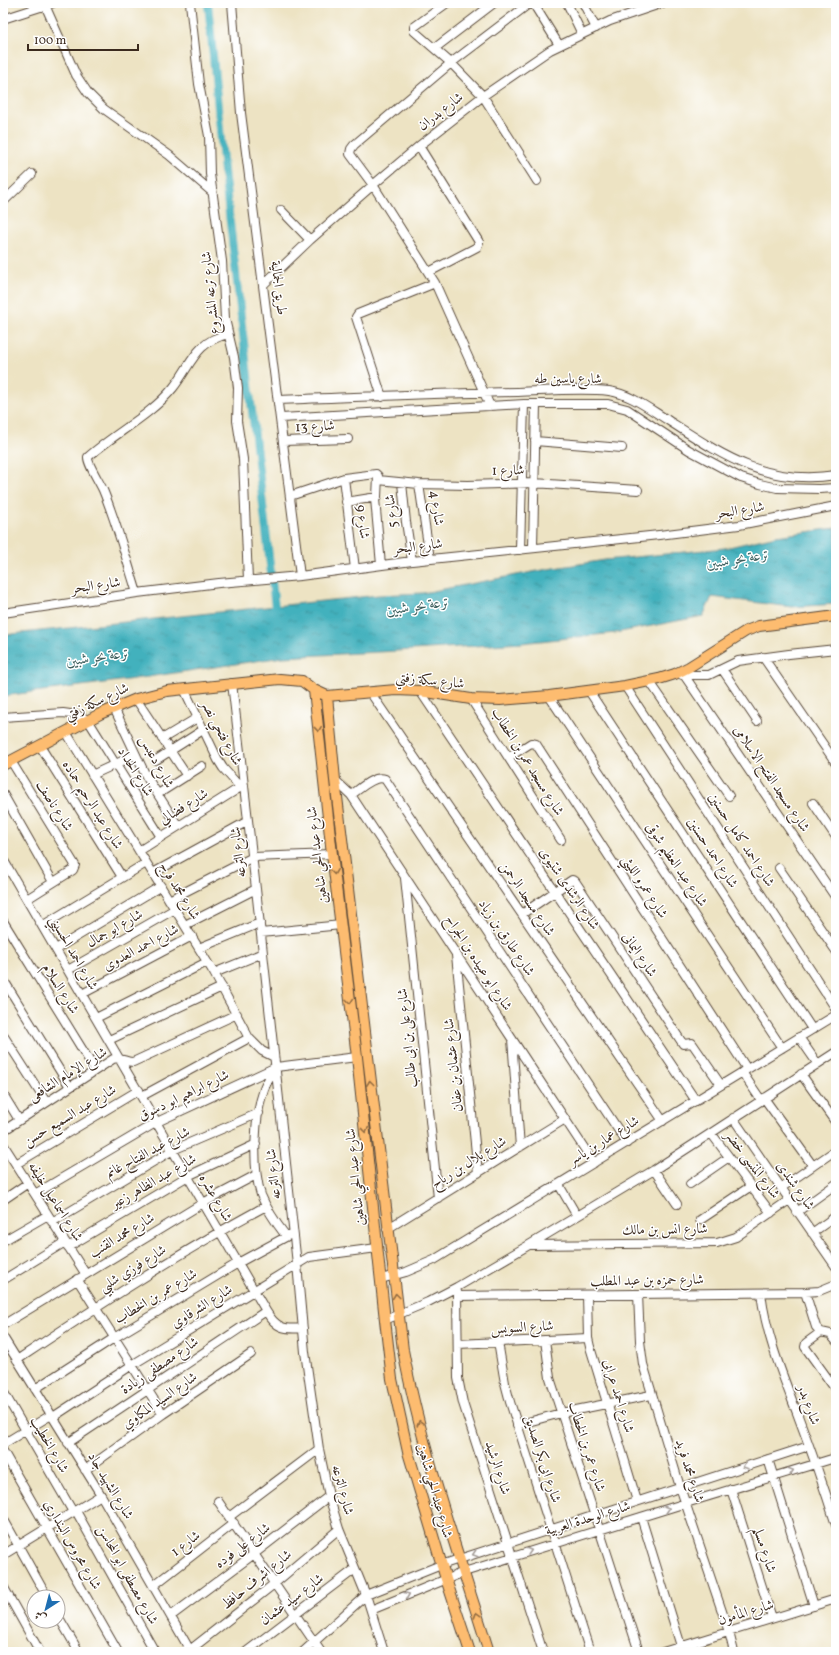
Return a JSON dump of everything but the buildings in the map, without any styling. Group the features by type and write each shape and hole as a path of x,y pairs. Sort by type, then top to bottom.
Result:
{"main road":[{"name":"شارع سكة زفتي","path":"7,763 88,720 114,708 136,699 184,689 232,683 292,679 302,681 314,690 327,696 396,690 420,691 472,699 500,700 549,696 650,682 679,675 746,631 759,626 836,616"},
{"name":"شارع عبد الحي شاهين","path":"314,690 332,854 357,1057 392,1379 408,1452 441,1565 470,1652"},
{"name":"شارع عبد الحي شاهين","path":"327,696 335,780 387,1229 403,1350 412,1395 489,1652"}],"street":[{"name":"شارع ترعه المشروع","path":"190,3 199,84 209,136 209,162 222,261 225,319 234,357 238,388 237,421 243,459 248,580"},
{"name":"طريق الجمالية","path":"232,3 241,113 300,576"},
{"path":"447,3 414,27 416,33 451,63 483,96 537,182"},
{"path":"435,48 494,3"},
{"path":"490,406 435,283 373,185 351,156 351,149 451,63 530,3"},
{"path":"533,3 559,45"},
{"path":"567,3 582,34"},
{"path":"583,3 596,28"},
{"name":"شارع بدران","path":"264,284 310,240 373,185 419,146 483,96 559,45 610,21 663,3"},
{"path":"3,19 49,4 76,75 92,97 104,109 169,154 212,192"},
{"path":"419,146 479,242 477,247 429,272"},
{"path":"3,202 32,174"},
{"path":"281,210 310,240"},
{"path":"382,397 356,317 358,314 435,283"},
{"path":"137,593 114,520 99,482 89,463 88,457 164,398 174,387 205,344 215,337 228,334"},
{"name":"شارع ياسين طه","path":"279,402 484,392 597,391 620,394 642,404 714,449 754,469 786,477 809,478 836,476"},
{"path":"422,394 423,410"},
{"path":"524,404 533,548"},
{"name":"شارع ياسين طه","path":"280,416 524,404 608,404 627,409 689,450 741,478 777,488 836,488"},
{"path":"520,550 528,483 535,441 536,404"},
{"name":"شارع 13","path":"283,441 348,439"},
{"path":"535,441 622,448"},
{"name":"شارع 1","path":"344,478 376,474 378,480 402,483 468,485 528,483 638,490"},
{"path":"290,496 344,478"},
{"name":"شارع 9","path":"344,478 355,569"},
{"path":"378,480 378,495 375,499 381,565"},
{"name":"شارع 5","path":"402,483 412,561"},
{"name":"شارع 4","path":"419,484 430,559"},
{"path":"346,502 375,499"},
{"name":"شارع البحر","path":"3,613 137,593 248,580 300,576 412,561 740,525 836,506"},
{"path":"679,675 709,675 738,661 836,649"},
{"path":"763,657 836,763"},
{"path":"722,669 757,721"},
{"name":"شارع مسجد الفتح الاسلامى","path":"679,675 836,898"},
{"path":"650,682 729,796"},
{"name":"شارع الترعه","path":"232,683 242,786 253,858 276,1068 289,1235 297,1264 305,1352 319,1449 329,1496 339,1529 366,1595 384,1652"},
{"name":"شارع احمد كامل حسنين","path":"624,686 836,1009"},
{"name":"شارع فتحي نصر","path":"184,689 223,768 242,786"},
{"name":"شارع الرشدى شتيوى","path":"420,691 696,1101"},
{"name":"شارع احمد حسنين","path":"589,691 812,1029"},
{"name":"شارع مسجد الرحمن","path":"370,692 663,1121"},
{"name":"شارع عبد العظيم شوقى","path":"549,696 782,1048"},
{"path":"136,699 187,776"},
{"name":"شارع مسجد عمر بن الخطاب","path":"472,699 561,840"},
{"name":"شارع دعبس","path":"114,708 136,755 178,826"},
{"path":"3,717 69,713 88,720"},
{"path":"162,738 197,718"},
{"name":"شارع الحداد","path":"88,720 161,837"},
{"path":"156,760 203,730"},
{"name":"شارع محمد فرج","path":"66,732 192,936 222,987 249,1038 262,1051 274,1057"},
{"name":"شارع عمرو الليثي","path":"509,757 531,743 536,744 744,1071 813,1166"},
{"name":"شارع عبد الرحيم حماده","path":"40,746 122,877"},
{"path":"92,775 136,755"},
{"name":"شارع ناصف","path":"7,763 75,865 73,870 53,882"},
{"path":"158,794 202,766"},
{"name":"شارع طارق بن زياد","path":"351,795 374,780 380,778 385,779 627,1143"},
{"name":"شارع ابو عبيده بن الجراح","path":"335,780 351,795 594,1163"},
{"name":"شارع فضالي","path":"139,851 242,786"},
{"path":"3,794 53,882 26,899"},
{"path":"813,803 836,837"},
{"path":"153,873 248,821"},
{"path":"169,900 253,858 332,854"},
{"name":"شارع احمد الحسيني","path":"3,859 120,1059"},
{"path":"42,926 146,863"},
{"path":"779,868 836,951"},
{"name":"شارع على بن ابى طالب","path":"405,876 438,1198"},
{"name":"شارع اليمانى","path":"522,914 572,880 575,881 683,1044 692,1042 721,1085"},
{"path":"56,949 161,886"},
{"path":"185,925 256,889"},
{"name":"شارع ابو جمال","path":"68,970 175,909"},
{"name":"شارع السلام","path":"3,921 95,1070"},
{"path":"199,948 260,923"},
{"path":"261,932 341,925"},
{"name":"شارع احمد العدوى","path":"82,994 192,936"},
{"path":"214,973 263,953"},
{"name":"شارع عثمان بن عفان","path":"456,953 478,1173"},
{"path":"96,1018 207,962"},
{"path":"3,978 70,1087"},
{"path":"109,1040 222,987"},
{"name":"شارع الإمام الشافعى","path":"3,1131 113,1059 133,1062 237,1014"},
{"name":"شارع عمار بن ياسر","path":"381,1279 416,1268 434,1260 836,1015"},
{"path":"3,1035 46,1102"},
{"path":"799,1037 817,1063"},
{"name":"شارع عبد السميع حسن","path":"16,1164 140,1093 249,1038"},
{"path":"511,1038 520,1147"},
{"path":"385,1320 399,1315 457,1287 529,1245 654,1170 836,1052"},
{"name":"شارع ابراهيم ابو دسوق","path":"35,1194 157,1122 276,1068 357,1057"},
{"name":"شارع عشره","path":"120,1059 253,1291 266,1311 275,1324 282,1328 303,1328"},
{"path":"276,1068 264,1088 259,1113 256,1144 256,1175 266,1206 272,1217 289,1235"},
{"path":"801,1074 836,1123"},
{"path":"3,1094 19,1120"},
{"name":"شارع عبد الفتاح غانم","path":"3,1242 50,1218 173,1150 259,1113"},
{"name":"شارع شندى","path":"733,1118 836,1267"},
{"name":"شارع بلال بن رباح","path":"387,1229 565,1119"},
{"name":"شارع المنسى خضر","path":"711,1133 771,1213"},
{"name":"شارع اسماعيل خليفه","path":"3,1144 6,1154 16,1164 85,1274"},
{"name":"شارع عبد الظاهر زعير","path":"3,1280 188,1176 256,1144"},
{"path":"781,1188 836,1150"},
{"path":"690,1184 729,1157"},
{"path":"654,1170 677,1204"},
{"name":"شارع محمد القنب","path":"3,1325 76,1279 203,1203 256,1175"},
{"path":"3,1200 28,1183"},
{"path":"798,1212 836,1184"},
{"path":"559,1185 577,1216"},
{"path":"700,1220 751,1186"},
{"name":"شارع انس بن مالك","path":"529,1245 717,1243 736,1237 789,1200"},
{"name":"شارع فوزي شلبي","path":"17,1360 95,1308 219,1231 266,1206"},
{"path":"812,1233 836,1216"},
{"name":"شارع عمر بن الخطاب","path":"35,1389 114,1338 238,1263 289,1235"},
{"name":"شارع الشرقاوي","path":"3,1444 25,1430 52,1416 132,1365 309,1257 321,1254 377,1248"},
{"path":"76,1279 163,1414"},
{"name":"شارع حمزه بن عبد المطلب","path":"457,1296 805,1292 819,1291 836,1284"},
{"name":"شارع الرشيد","path":"457,1287 458,1378 463,1403 543,1652"},
{"path":"805,1292 814,1324 821,1332 830,1334 836,1341"},
{"name":"شارع بدر","path":"761,1293 765,1318 774,1350 816,1464 836,1525"},
{"name":"شارع محمد فريد","path":"638,1294 641,1353 651,1395 680,1487 729,1632 734,1652"},
{"name":"شارع احمد عرابى","path":"587,1295 588,1338 606,1404 637,1501"},
{"name":"شارع مصطفى زيادة","path":"68,1443 266,1311"},
{"path":"821,1332 806,1343 805,1347 836,1390"},
{"name":"شارع الشهيد جاد","path":"3,1337 101,1495 190,1651"},
{"name":"شارع السويس","path":"458,1344 588,1338"},
{"name":"شارع عمر بن الخطاب","path":"545,1340 550,1378 560,1414 639,1652"},
{"name":"شارع ابى بكر الصديق","path":"498,1342 505,1383 517,1425 590,1652"},
{"name":"شارع السيد المكاوي","path":"85,1470 163,1414 251,1354"},
{"name":"شارع الخطيب","path":"3,1391 25,1430 75,1511"},
{"path":"517,1425 560,1414 651,1395"},
{"name":"شارع الوحدة العربية","path":"366,1595 441,1565 809,1446"},
{"name":"شارع 1","path":"153,1586 231,1520 319,1449"},
{"name":"شارع محروس البنداري","path":"3,1451 118,1652"},
{"name":"شارع الوحدة العربية","path":"371,1610 464,1572 641,1516 835,1458"},
{"path":"768,1459 814,1606"},
{"name":"شارع مسلم","path":"731,1489 772,1618"},
{"path":"3,1555 101,1495"},
{"name":"شارع على فوده","path":"171,1616 329,1496"},
{"path":"218,1501 321,1652"},
{"name":"شارع مصطفى ابو المحاسن","path":"75,1511 155,1652"},
{"path":"641,1516 682,1646"},
{"path":"3,1518 43,1589"},
{"name":"شارع اشرف حافظ","path":"190,1651 274,1584 339,1529"},
{"name":"شارع سيد عثمان","path":"246,1652 355,1569"},
{"path":"3,1586 40,1652"},
{"path":"303,1652 315,1643 366,1595"},
{"name":"شارع المأمون","path":"663,1652 836,1599"},
{"path":"66,1629 79,1652"}],"water":[{"name":"ترعة بحر شبين","path":"836,528 836,604 792,607 712,597 703,616 615,633 521,643 283,657 127,680 3,696 3,636 12,634 379,595 423,593 548,569 605,560 725,548 776,536"}],"waterway":[{"path":"208,3 224,171 276,616"}]}
